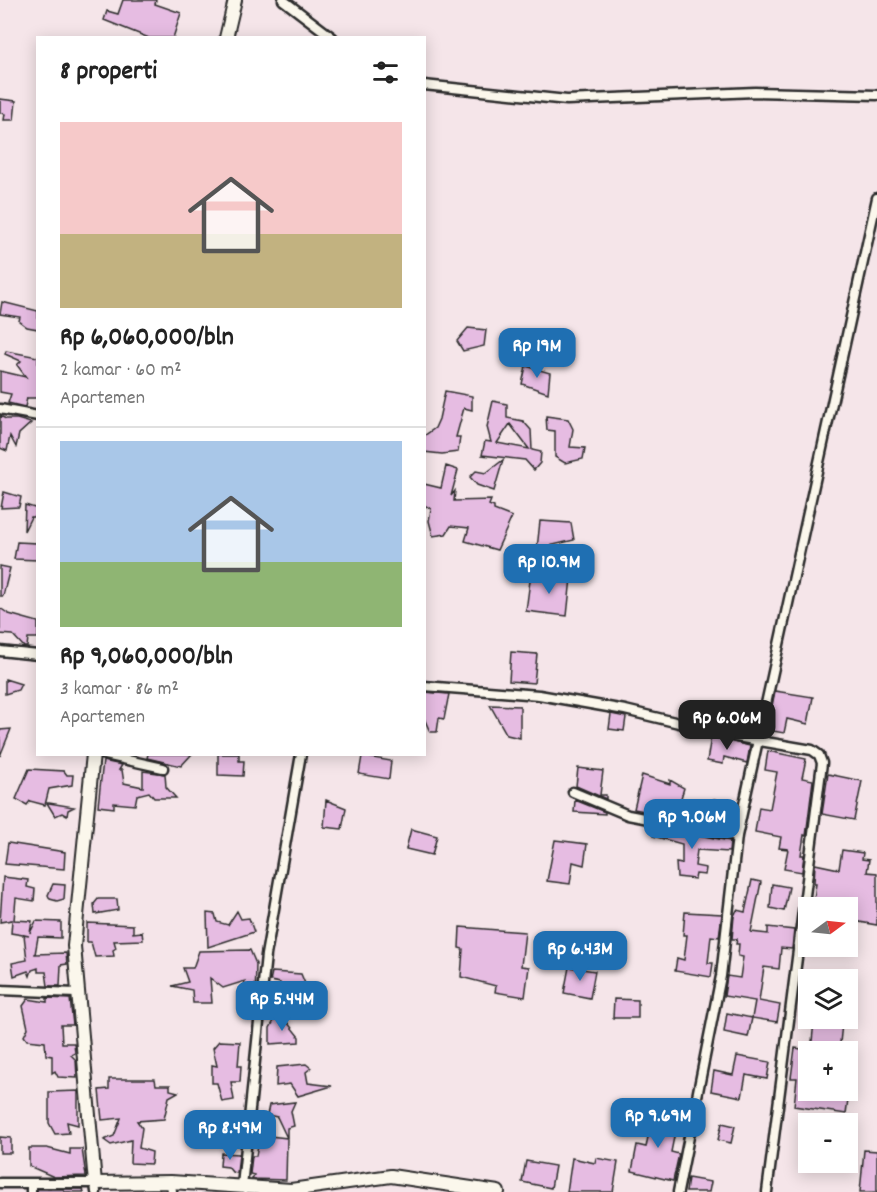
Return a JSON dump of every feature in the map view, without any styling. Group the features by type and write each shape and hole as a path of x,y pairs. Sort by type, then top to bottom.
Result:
{"street":[{"path":"227,36 236,0"},
{"path":"283,0 330,36"},
{"path":"426,85 567,100 755,92 877,95"},
{"path":"678,1192 721,976 737,836 756,741 877,198"},
{"path":"0,410 36,416"},
{"path":"0,651 36,655"},
{"path":"426,686 539,695 625,710 756,741 812,750 819,755 822,763 767,1192"},
{"path":"93,756 76,915 76,993 90,1110 95,1188"},
{"path":"110,756 163,768"},
{"path":"242,1186 266,955 301,756"},
{"path":"573,792 628,815 737,836"},
{"path":"0,990 76,993"},
{"path":"0,1182 31,1187 242,1186 291,1190 391,1176 498,1192"}],"building":[{"path":"123,0 156,0 155,4 181,13 174,36 144,36 104,20 107,11 118,14"},
{"path":"0,99 16,101 14,120 4,120 5,114 0,113"},
{"path":"2,302 36,310 36,329 27,327 19,321 20,317 0,314"},
{"path":"468,328 486,330 484,346 463,351 457,341"},
{"path":"6,351 36,357 36,398 27,398 25,407 8,403 11,394 0,392 0,371 26,377 17,365 21,361 5,354"},
{"path":"526,366 550,373 548,393 522,384"},
{"path":"445,391 472,396 472,410 464,408 456,437 460,437 458,452 442,454 426,452 426,435 435,428"},
{"path":"493,401 507,404 507,418 523,421 531,430 532,450 541,452 540,463 534,470 525,460 482,455 485,441 491,442 487,427","holes":["510,424 529,449 497,443"]},
{"path":"0,416 31,423 19,434 16,447 10,436 7,451 0,448"},
{"path":"546,416 568,419 573,429 570,447 585,448 583,459 565,463 555,457 555,431 547,430"},
{"path":"503,460 494,491 477,485 470,477 476,471 486,473"},
{"path":"446,466 458,470 451,496 455,491 454,501 491,500 489,505 494,507 494,510 512,517 497,550 465,541 469,528 451,526 446,534 433,536 429,521 431,509 426,506 426,484 441,488"},
{"path":"4,492 21,497 19,507 1,508"},
{"path":"25,505 36,508 36,517 31,517 24,531"},
{"path":"540,521 571,523 574,540 537,549"},
{"path":"17,542 36,543 36,560 14,559"},
{"path":"0,566 10,568 3,596 0,596"},
{"path":"531,573 571,578 567,616 526,611"},
{"path":"0,608 9,614 36,621 36,638 28,638 27,647 24,647 13,635 0,634"},
{"path":"511,652 537,654 534,683 509,681"},
{"path":"5,679 21,684 18,690 5,694"},
{"path":"775,691 813,697 808,724 787,719 784,733 767,730"},
{"path":"426,692 449,694 444,719 439,718 437,732 430,732 426,723"},
{"path":"490,705 520,706 520,738 507,735"},
{"path":"611,714 626,717 624,731 609,729"},
{"path":"11,729 0,756 0,730"},
{"path":"711,737 750,746 747,763 724,757 723,764 707,761"},
{"path":"768,751 806,759 802,778 813,780 806,836 804,835 801,855 804,855 802,872 784,869 788,849 779,848 781,837 755,832 759,807 770,809 777,772 765,770"},
{"path":"148,756 190,756 181,766 147,758"},
{"path":"218,756 239,756 239,761 244,761 243,776 218,775"},
{"path":"362,756 391,761 389,779 359,774"},
{"path":"103,761 122,765 119,770 122,770 124,783 143,787 143,771 165,774 166,787 176,798 154,798 149,792 137,795 135,805 114,803 114,808 98,806"},
{"path":"578,768 603,771 600,795 606,795 606,799 576,786"},
{"path":"29,769 64,771 67,775 73,775 72,785 49,789 45,805 30,801 27,805 16,799"},
{"path":"828,774 862,781 854,820 822,814"},
{"path":"642,775 670,784 670,780 684,788 678,808 662,799 660,814 634,809"},
{"path":"714,799 737,804 732,829 709,824"},
{"path":"326,800 346,808 342,829 324,827"},
{"path":"575,800 605,812 605,814 574,812"},
{"path":"47,803 74,807 68,810 67,816 62,813 55,816"},
{"path":"656,827 730,841 729,852 697,850 695,866 706,868 705,875 696,874 695,879 677,877 676,863 682,864 682,844 653,836"},
{"path":"411,829 437,836 432,855 406,849"},
{"path":"555,840 587,844 584,865 573,862 570,884 547,881"},
{"path":"8,843 65,852 64,869 5,864"},
{"path":"842,850 863,853 862,859 869,860 867,872 877,873 877,925 858,922 858,897 814,897 815,864 839,869"},
{"path":"3,877 28,880 27,887 35,889 34,901 16,898 14,920 32,921 30,933 36,921 61,922 61,938 38,937 35,954 66,953 67,964 61,965 60,986 48,986 46,972 38,972 38,968 32,970 30,976 28,971 14,976 12,963 27,960 24,935 11,933 12,920 0,922"},
{"path":"752,880 761,882 751,932 768,934 768,927 794,930 792,949 781,948 779,969 764,967 759,1001 780,1005 777,1022 752,1018 755,1001 724,996 727,976 740,978 743,957 738,956 737,939 732,939 734,916 737,910 745,912"},
{"path":"53,884 65,885 64,899 57,901 50,899 48,895"},
{"path":"772,884 789,887 784,911 770,908"},
{"path":"98,899 117,899 118,910 95,914 94,904"},
{"path":"237,911 241,919 249,918 254,932 208,947 207,913 215,914 217,922 228,925"},
{"path":"685,912 722,914 719,937 711,936 708,963 713,963 711,977 675,971 677,958 684,960 687,935 683,935"},
{"path":"87,923 133,925 133,933 142,932 143,940 114,941 116,948 113,950 114,956 95,957 91,942 87,942"},
{"path":"460,927 525,932 521,966 529,967 525,997 495,992 496,986 461,977 463,949 459,948"},
{"path":"250,950 256,964 255,1001 246,1004 242,1001 245,981 223,988 210,978 212,1003 193,1003 192,990 172,986 188,982 183,968 193,968 199,951"},
{"path":"569,967 595,971 590,998 564,993"},
{"path":"272,972 301,974 306,986 283,991 280,983 270,981"},
{"path":"47,998 70,999 73,1025 61,1025 62,1043 74,1043 75,1053 71,1055 76,1060 77,1078 58,1077 55,1071 52,1073 52,1056 46,1055 45,1042 27,1040 24,1036 28,1028 23,1006 28,999 47,1002"},
{"path":"614,999 638,1000 638,1018 613,1018"},
{"path":"279,1012 299,1037 299,1042 270,1044 270,1028"},
{"path":"727,1013 752,1018 748,1037 724,1032"},
{"path":"813,1029 841,1029 840,1041 812,1041"},
{"path":"219,1041 240,1042 238,1066 241,1066 240,1082 231,1082 234,1100 222,1102 217,1083 212,1083 212,1065 217,1066 213,1048"},
{"path":"795,1048 798,1048 798,1101 848,1101 846,1113 794,1106 797,1078 791,1078"},
{"path":"737,1056 770,1062 767,1079 746,1075 742,1097 711,1091 714,1071 733,1075"},
{"path":"306,1064 311,1068 306,1072 308,1083 332,1086 298,1096 290,1084 276,1086 277,1067"},
{"path":"109,1079 155,1079 156,1085 170,1085 170,1090 178,1092 169,1097 164,1119 137,1121 142,1128 139,1148 152,1152 151,1164 130,1163 131,1140 111,1145 104,1140 114,1136 121,1118 102,1120 99,1090 109,1089"},
{"path":"78,1091 78,1125 67,1122 69,1133 55,1134 49,1123 49,1092"},
{"path":"295,1102 291,1111 294,1126 287,1128 287,1138 277,1117 267,1115 269,1105"},
{"path":"653,1112 678,1117 671,1152 679,1154 673,1181 632,1171 637,1145 646,1147"},
{"path":"722,1123 735,1126 731,1143 718,1140"},
{"path":"260,1135 287,1138 286,1180 252,1179 254,1175 250,1174 252,1156 256,1156"},
{"path":"0,1137 11,1138 11,1153 0,1153"},
{"path":"29,1148 47,1148 70,1154 70,1149 82,1149 86,1176 54,1177 29,1166"},
{"path":"864,1150 877,1151 877,1192 860,1192"},
{"path":"221,1153 239,1154 237,1173 232,1172 228,1167 220,1166"},
{"path":"572,1158 595,1163 596,1158 618,1162 613,1192 567,1192"},
{"path":"526,1161 555,1166 551,1188 522,1182"},
{"path":"688,1178 711,1182 709,1192 686,1192"},
{"path":"37,1189 83,1189 84,1192 37,1192"}]}
